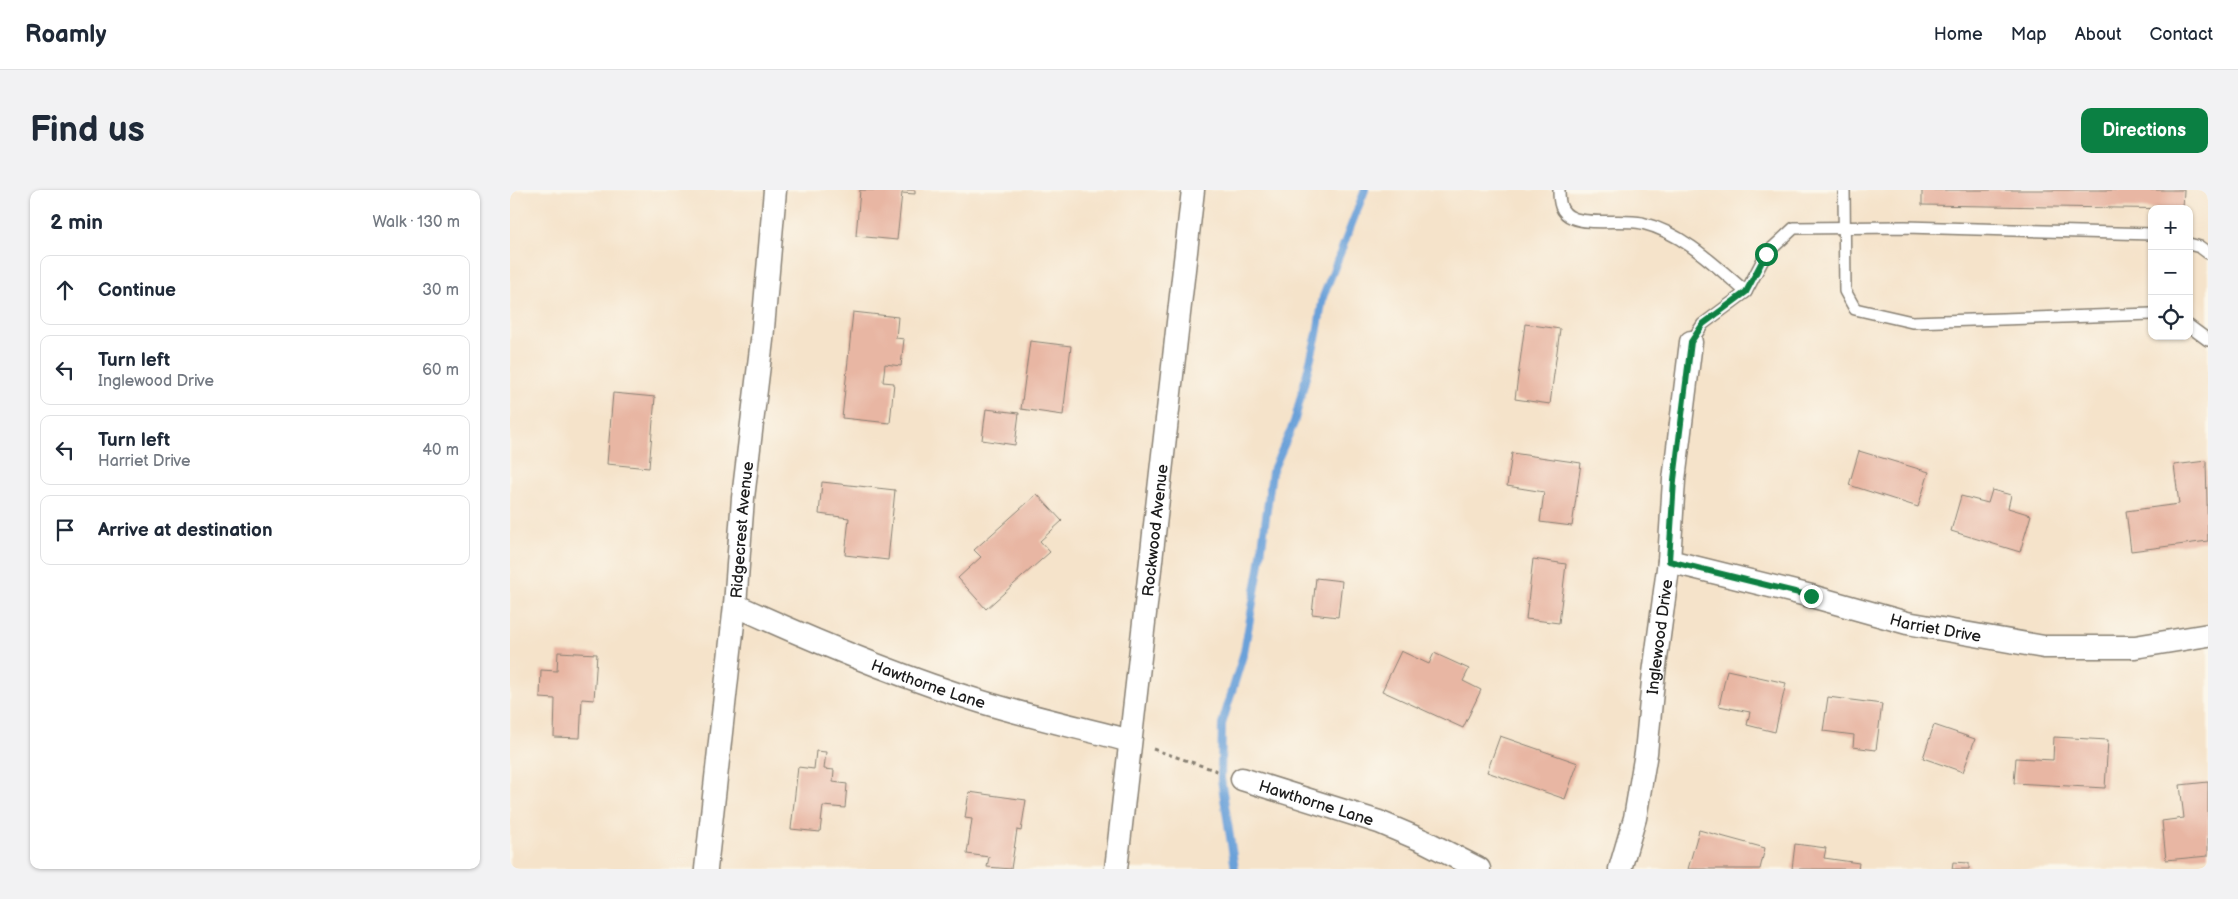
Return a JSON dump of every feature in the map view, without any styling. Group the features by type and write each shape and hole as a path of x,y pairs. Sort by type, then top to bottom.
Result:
{"street":[{"name":"Ridgecrest Avenue","path":"706,869 762,340 775,190"},
{"name":"Rockwood Avenue","path":"1116,869 1138,744 1192,190"},
{"name":"Inglewood Drive","path":"1620,869 1635,818 1646,753 1653,681 1669,561 1674,480 1691,342"},
{"name":"Harriet Drive","path":"1669,561 1811,596 1907,623 2044,648 2134,647 2208,635"},
{"name":"Hawthorne Lane","path":"735,605 831,649 918,681 984,703 1138,744"},
{"name":"Hawthorne Lane","path":"1242,780 1379,822 1426,842 1479,869"}],"lane":[{"path":"1559,190 1559,204 1564,213 1574,219 1642,223 1686,241 1746,292"},
{"path":"1844,190 1845,291 1855,309 1912,322 2148,314"},
{"path":"1691,342 1703,324 1746,292 1766,254 1794,228 2148,234"},
{"path":"2193,245 2200,247 2208,253"},
{"path":"2193,329 2208,340"}],"path":[{"name":"Hawthorne Lane","path":"1138,744 1242,780"}],"building":[{"path":"860,190 915,190 915,194 902,193 897,240 856,236"},
{"path":"1922,190 2184,190 2183,205 2148,205 2148,208 1922,205"},
{"path":"853,312 898,317 896,338 904,339 901,366 885,364 883,382 894,383 890,423 842,418"},
{"path":"1525,324 1560,329 1550,404 1515,399"},
{"path":"1030,341 1071,346 1063,415 1021,409"},
{"path":"613,393 655,397 649,468 607,464"},
{"path":"986,409 1019,413 1015,445 982,440"},
{"path":"1859,451 1929,472 1918,507 1849,485"},
{"path":"1512,453 1581,463 1572,526 1540,522 1544,492 1507,486"},
{"path":"2206,461 2208,541 2131,551 2126,511 2179,504 2174,465"},
{"path":"822,482 895,490 888,560 845,555 849,518 819,514"},
{"path":"1992,490 2011,495 2008,508 2031,515 2020,552 1951,531 1961,496 1988,503"},
{"path":"1037,494 1062,521 1040,541 1050,552 986,609 958,578 981,557 974,550"},
{"path":"1533,559 1566,564 1559,623 1526,619"},
{"path":"1316,578 1342,581 1338,617 1312,614"},
{"path":"1401,651 1429,664 1434,653 1469,669 1463,681 1481,690 1463,728 1382,691"},
{"path":"558,652 597,654 594,700 582,699 580,738 554,737 555,699 540,698 541,670 557,671"},
{"path":"1727,670 1786,683 1775,732 1747,725 1750,712 1719,706"},
{"path":"1828,697 1882,704 1876,750 1853,747 1854,735 1823,731"},
{"path":"1934,725 1975,739 1963,772 1923,758"},
{"path":"1500,736 1578,763 1565,799 1487,772"},
{"path":"2054,737 2108,740 2105,788 2014,783 2016,758 2053,760"},
{"path":"816,751 826,752 824,769 834,770 833,782 847,784 845,808 823,806 820,832 791,829 798,767 814,769"},
{"path":"2208,782 2208,856 2166,860 2162,821 2184,818 2180,785"},
{"path":"969,792 1026,800 1021,831 1017,830 1011,869 987,867 989,857 967,854 972,819 965,818"},
{"path":"1699,830 1765,848 1760,869 1688,869"},
{"path":"1795,844 1826,848 1824,858 1859,863 1858,869 1792,869"},
{"path":"1953,862 1969,863 1969,869 1952,869"}],"waterway":[{"path":"1235,869 1221,779 1222,724 1244,652 1259,569 1272,472 1294,423 1317,334 1323,297 1365,190"}],"route":[{"path":"1766,254 1746,292 1703,324 1691,342 1674,480 1669,561 1811,596"}]}
